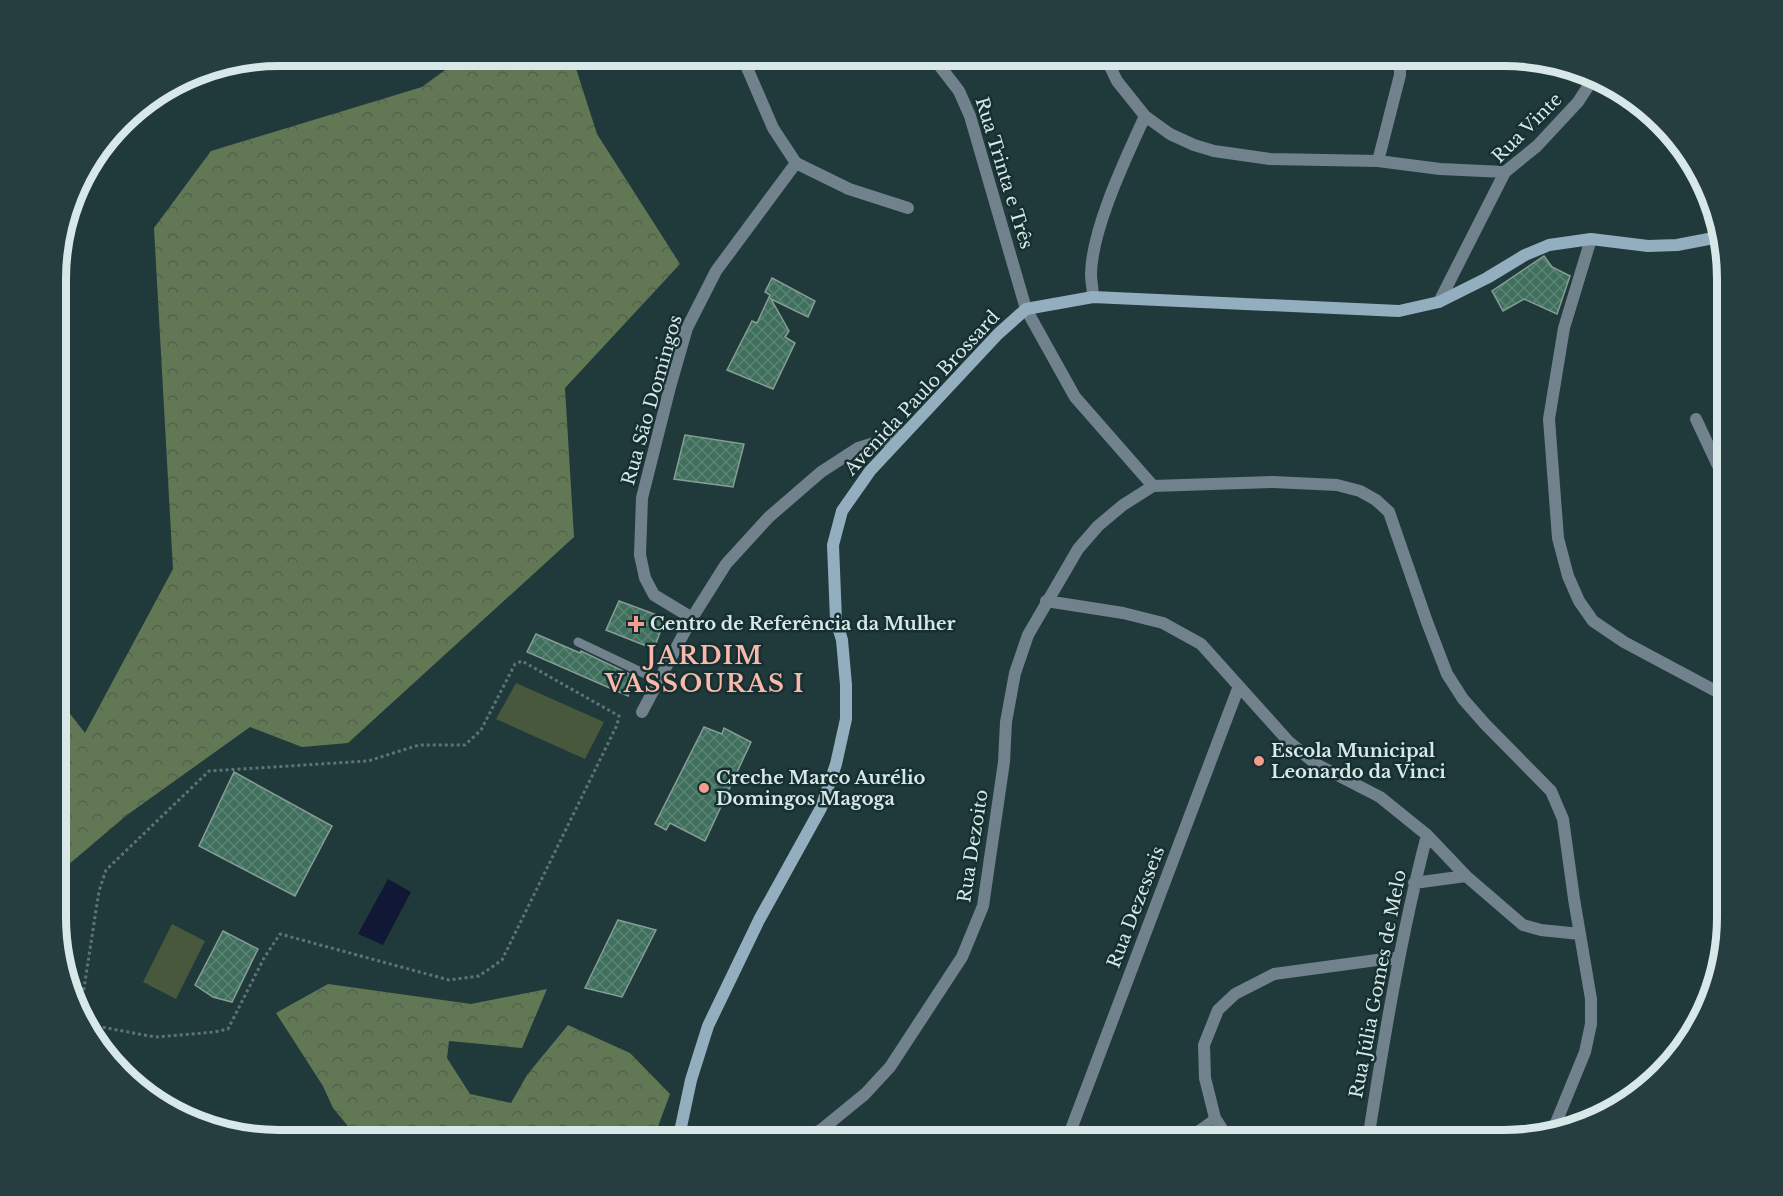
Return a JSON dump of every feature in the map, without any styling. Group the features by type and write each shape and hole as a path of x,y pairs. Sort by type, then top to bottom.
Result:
{"main road":[{"name":"Avenida Paulo Brossard","path":"681,1130 691,1080 708,1026 759,920 821,808 836,764 846,719 842,640 836,620 833,545 842,510 870,471 998,334 1026,309 1094,297 1399,311 1439,302 1487,278 1525,255 1549,245 1591,239 1648,246 1677,245 1713,238"}],"street":[{"path":"746,66 773,128 796,163 849,189 908,208"},
{"name":"Rua Trinta e Três","path":"940,66 959,91 970,116 1026,309 1075,397 1153,486"},
{"path":"1110,66 1117,81 1144,116 1170,134 1214,151 1270,159 1378,161 1440,169 1506,172"},
{"path":"1378,161 1400,75 1400,66"},
{"name":"Rua Vinte","path":"1439,302 1506,172 1537,146 1578,102 1590,84"},
{"path":"1094,297 1091,273 1094,250 1120,171 1144,116"},
{"name":"Rua São Domingos","path":"692,618 654,595 645,578 640,555 642,498 687,328 716,271 796,163"},
{"path":"1591,239 1564,328 1549,419 1558,538 1568,576 1579,601 1593,621 1624,642 1717,693"},
{"path":"1696,419 1717,464"},
{"path":"642,712 692,618 726,564 769,517 821,472 858,448 904,434"},
{"path":"1153,486 1273,482 1337,485 1360,491 1376,500 1389,512 1447,674 1463,699 1485,724 1551,791 1563,819 1591,999 1591,1024 1585,1052 1556,1124"},
{"name":"Rua Dezoito","path":"829,1130 890,1067 962,957 983,906 1004,762 1006,722 1015,673 1028,635 1078,549 1098,526 1123,505 1153,486"},
{"path":"1046,601 1123,613 1163,623 1201,644 1289,741 1316,764 1380,797 1427,835 1466,876 1523,925 1541,930 1580,934"},
{"name":"Rua Dezesseis","path":"1071,1130 1239,686"},
{"name":"Rua Júlia Gomes de Melo","path":"1370,1130 1399,957 1414,883 1427,835"},
{"path":"1414,883 1466,876"},
{"path":"1223,1130 1215,1118 1204,1078 1204,1046 1218,1010 1235,994 1274,974 1399,957"}],"lane":[{"path":"578,642 658,680"},
{"path":"1198,1130 1215,1118"}],"path":[{"path":"82,999 99,891 106,870 209,771 368,761 419,745 465,745 481,730 515,664 522,661 620,716 502,960 479,976 449,980 280,934 264,958 228,1029 155,1037 96,1026"}],"green space":[{"path":"450,66 575,66 597,134 680,264 565,388 574,537 348,743 302,747 250,727 127,815 66,865 66,709 85,733 173,569 154,228 211,151 422,87"},
{"path":"516,683 604,722 585,759 496,719"},
{"path":"172,924 205,941 176,999 143,982"},
{"path":"328,984 471,1004 547,989 522,1048 449,1041 447,1058 470,1094 511,1103 527,1075 568,1025 630,1053 670,1094 657,1130 351,1130 333,1108 323,1086 276,1013"}],"water":[{"path":"388,879 411,892 383,945 358,934"}],"building":[{"path":"1544,256 1552,267 1570,276 1557,314 1524,299 1503,311 1492,291"},
{"path":"772,278 815,301 808,317 771,299 789,331 785,337 795,343 773,389 727,370 752,321 757,323 770,295 765,292"},
{"path":"685,435 744,444 733,487 674,479"},
{"name":"Centro de Referência da Mulher","path":"619,601 665,618 654,649 606,630"},
{"path":"536,634 580,653 581,651 636,677 628,696 527,652"},
{"path":"704,727 722,734 724,728 751,742 705,841 670,823 666,830 655,824"},
{"path":"234,772 332,826 295,896 199,846"},
{"path":"618,920 656,930 622,997 585,988"},
{"path":"223,931 258,949 232,1002 213,997 195,985"}],"place":[{"name":"Centro de Referência da Mulher","path":"636,624"},
{"name":"Escola Municipal Leonardo da Vinci","path":"1259,761"},
{"name":"Creche Marco Aurélio Domingos Magoga","path":"704,788"}],"district":[{"name":"JARDIM VASSOURAS I","path":"705,669"}]}
